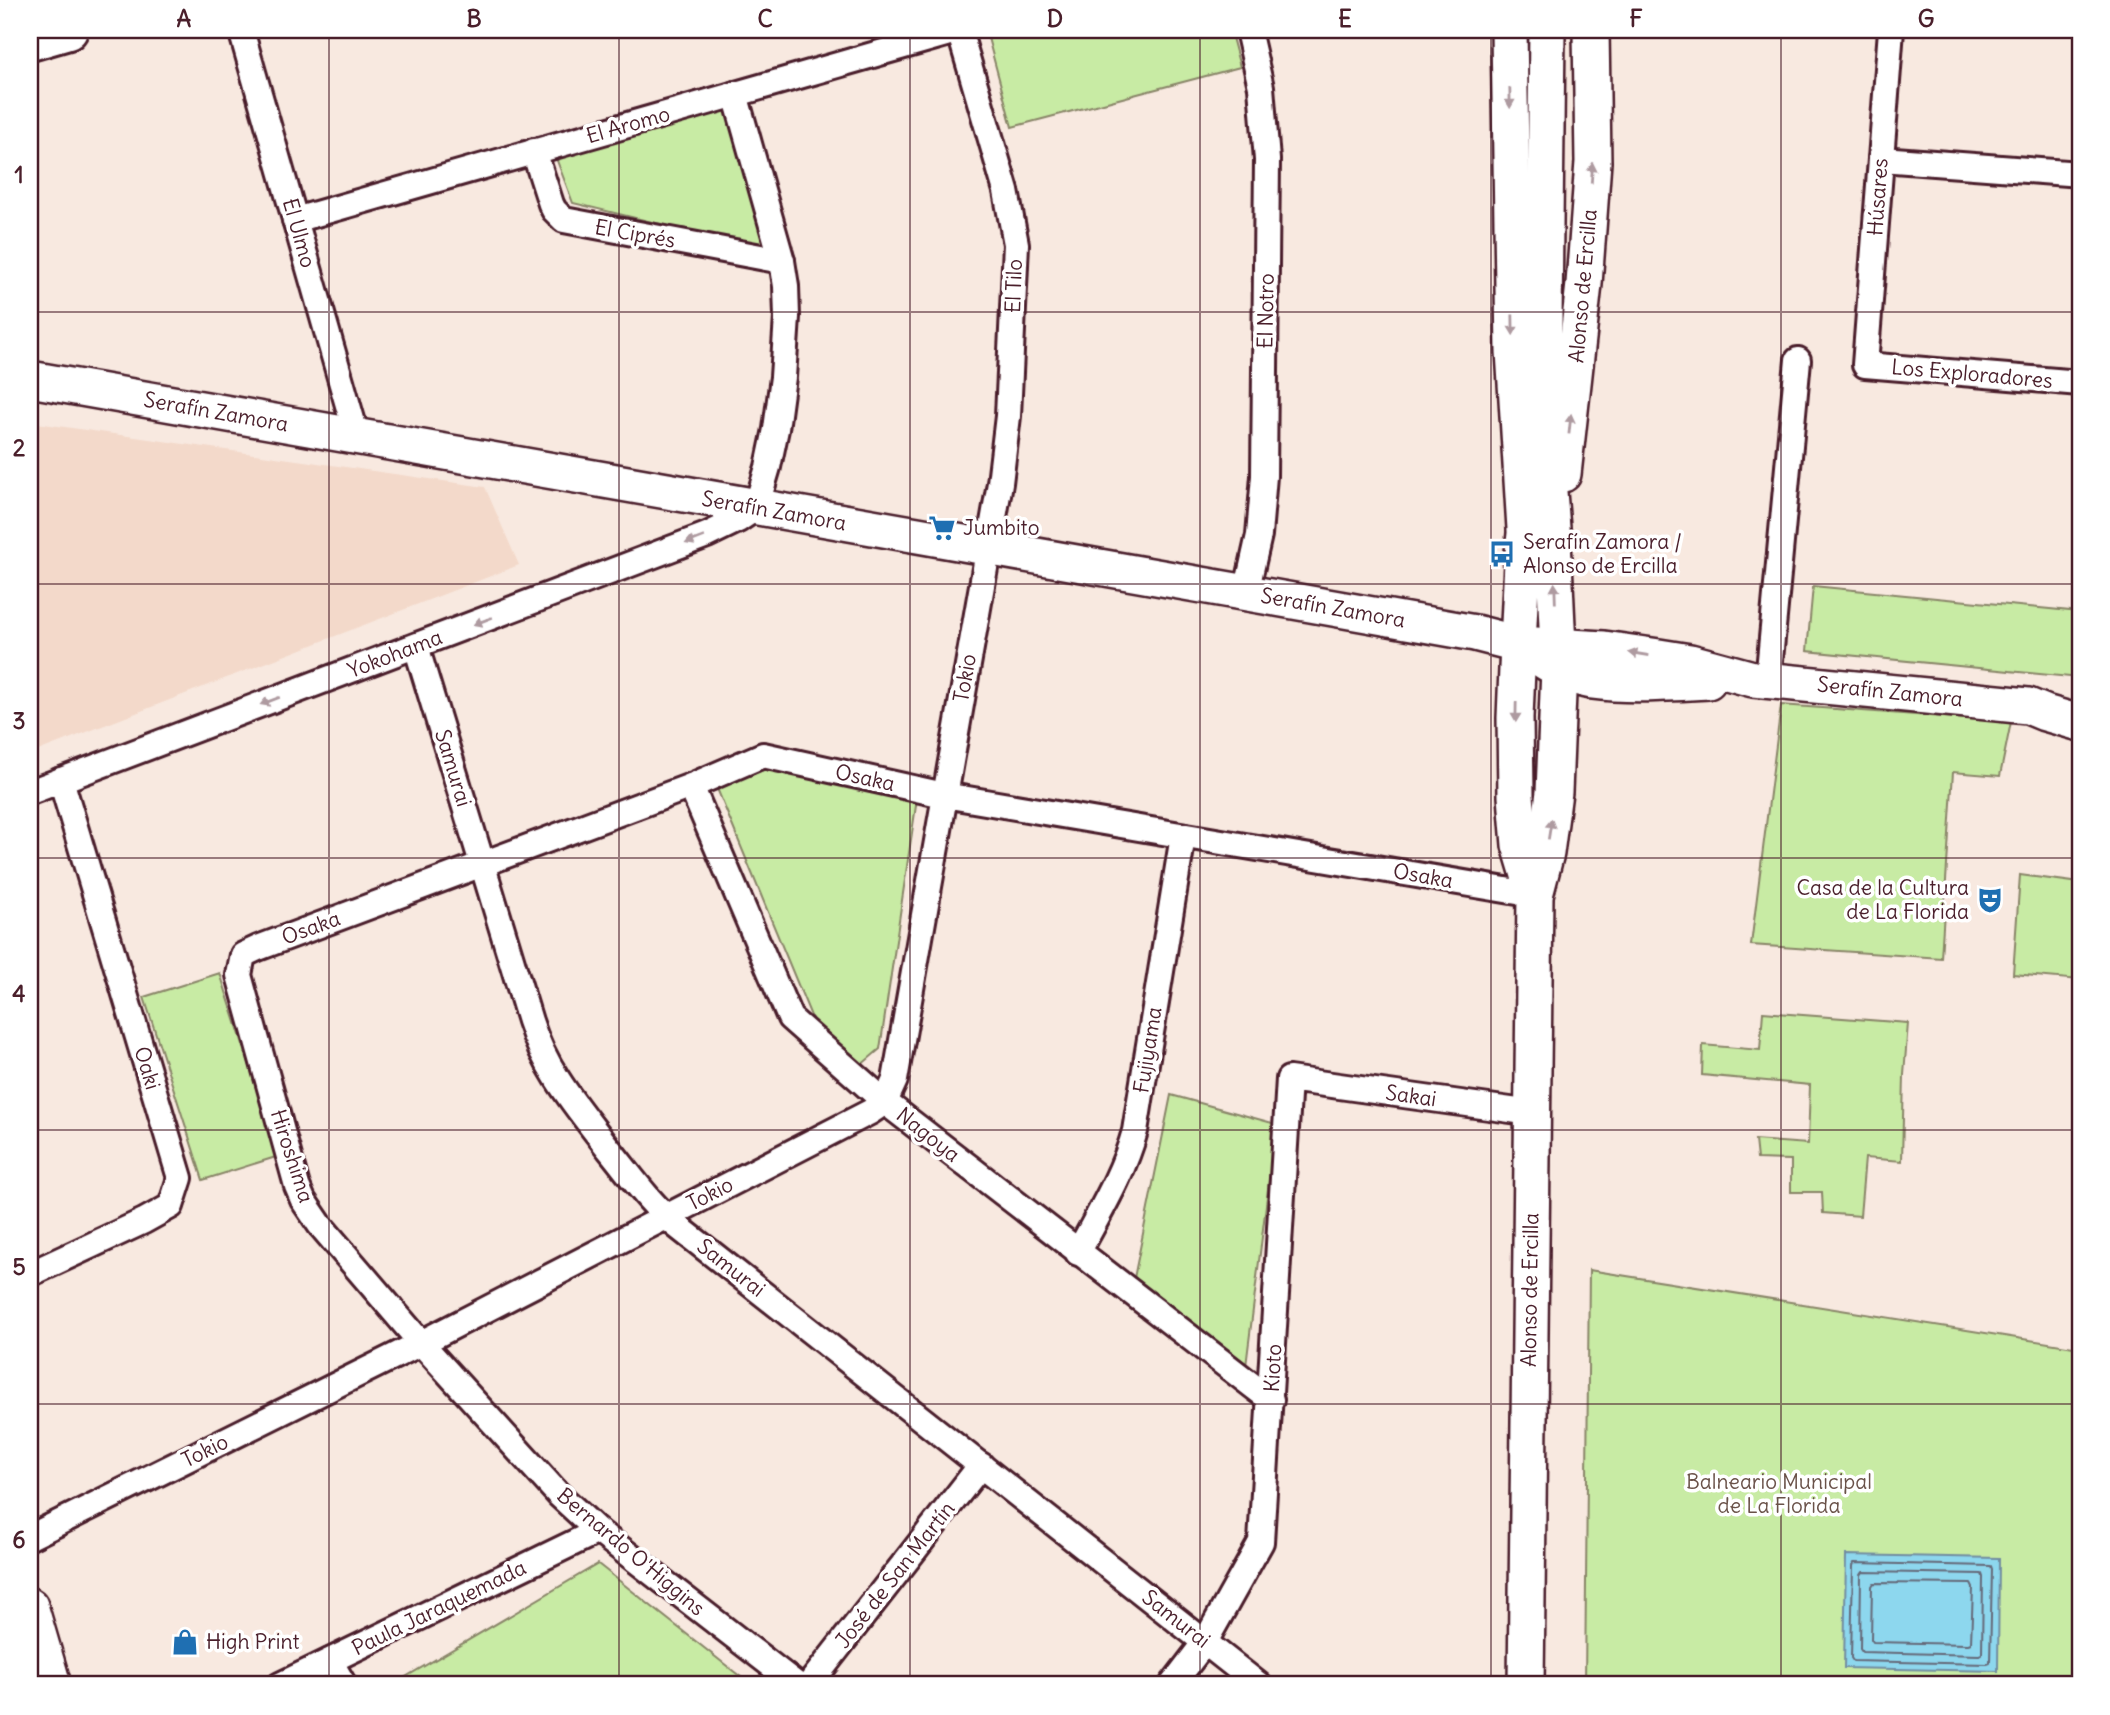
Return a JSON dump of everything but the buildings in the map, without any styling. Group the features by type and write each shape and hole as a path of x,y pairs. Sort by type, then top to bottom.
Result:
{"street":[{"name":"El Ulmo","path":"241,30 357,437"},
{"name":"El Aromo","path":"295,220 960,30"},
{"name":"El Tilo","path":"960,30 1006,191 1016,244 1008,416 1000,483 988,548"},
{"name":"El Notro","path":"1246,593 1259,535 1264,476 1267,160 1261,87 1248,30"},
{"name":"Alonso de Ercilla","path":"1509,30 1514,351 1558,658 1554,792 1546,853 1535,895 1526,1685"},
{"name":"Alonso de Ercilla","path":"1539,535 1544,420 1547,30"},
{"name":"Alonso de Ercilla","path":"1535,895 1517,821 1515,718 1518,644 1539,535 1567,446 1585,271 1592,162 1591,30"},
{"name":"Húsares","path":"1864,365 1891,30"},
{"path":"735,94 782,261 787,301 783,377 776,429 756,508"},
{"name":"El Ciprés","path":"534,151 551,204 564,220 782,261"},
{"path":"1881,159 2080,174"},
{"path":"1761,680 1797,360"},
{"name":"Los Exploradores","path":"1864,365 2080,383"},
{"name":"Serafín Zamora","path":"30,379 1488,635 1558,658 1604,649 1679,661 1761,680 2028,706 2080,723"},
{"name":"Yokohama","path":"30,792 707,535 756,508"},
{"name":"Tokio","path":"30,1537 421,1343 885,1102 895,1080 988,548"},
{"name":"Samurai","path":"416,646 542,1055 558,1083 650,1201 1259,1685"},
{"name":"Serafín Zamora","path":"2028,706 2080,698"},
{"name":"Osaka","path":"239,975 243,955 258,948 691,786 763,755 944,795 1535,895"},
{"name":"Oaki","path":"30,1274 171,1206 180,1178 61,780"},
{"name":"Nagoya","path":"691,786 790,1018 885,1102 1271,1400"},
{"name":"Fujiyama","path":"1078,1252 1120,1175 1135,1131 1183,836"},
{"name":"Hiroshima","path":"239,975 303,1200 320,1225 421,1343"},
{"name":"Sakai","path":"1289,1079 1532,1112"},
{"name":"Kioto","path":"1172,1685 1205,1642 1261,1542 1289,1079"},
{"name":"Bernardo O'Higgins","path":"421,1343 559,1495 598,1531 797,1685"},
{"name":"José de San Martín","path":"809,1685 981,1465"},
{"name":"Paula Jaraquemada","path":"280,1685 598,1531"},
{"path":"30,1606 54,1685"},
{"path":"330,1661 344,1685"}],"shaded area":[{"path":"30,422 485,487 519,565 30,754"}],"green space":[{"path":"1004,30 1230,30 1240,67 1012,127 987,34"},
{"path":"731,109 769,241 760,248 573,203 556,158"},
{"path":"1813,586 2080,612 2080,678 1807,651"},
{"path":"1781,705 2011,722 2000,776 1953,772 1941,958 1751,945"},
{"path":"763,769 918,792 880,1049 860,1066 813,1021 716,786"},
{"path":"2020,875 2080,883 2080,980 2013,974"},
{"path":"220,973 279,1156 203,1180 144,997"},
{"path":"1763,1012 1908,1023 1902,1161 1865,1158 1860,1216 1823,1213 1822,1192 1791,1192 1791,1160 1757,1159 1755,1140 1808,1144 1810,1085 1702,1075 1703,1045 1760,1050"},
{"path":"1171,1095 1276,1124 1245,1374 1133,1283"},
{"name":"Balneario Municipal de La Florida","path":"1589,1270 2080,1348 2080,1685 1585,1685"},
{"path":"598,1564 751,1685 392,1685"}],"water":[{"path":"1846,1555 1999,1558 1998,1671 1844,1668"}],"place":[{"name":"Jumbito","path":"942,528"},
{"name":"Serafín Zamora / Alonso de Ercilla","path":"1502,554"},
{"name":"Casa de la Cultura de La Florida","path":"1990,900"},
{"name":"High Print","path":"185,1642"}]}
